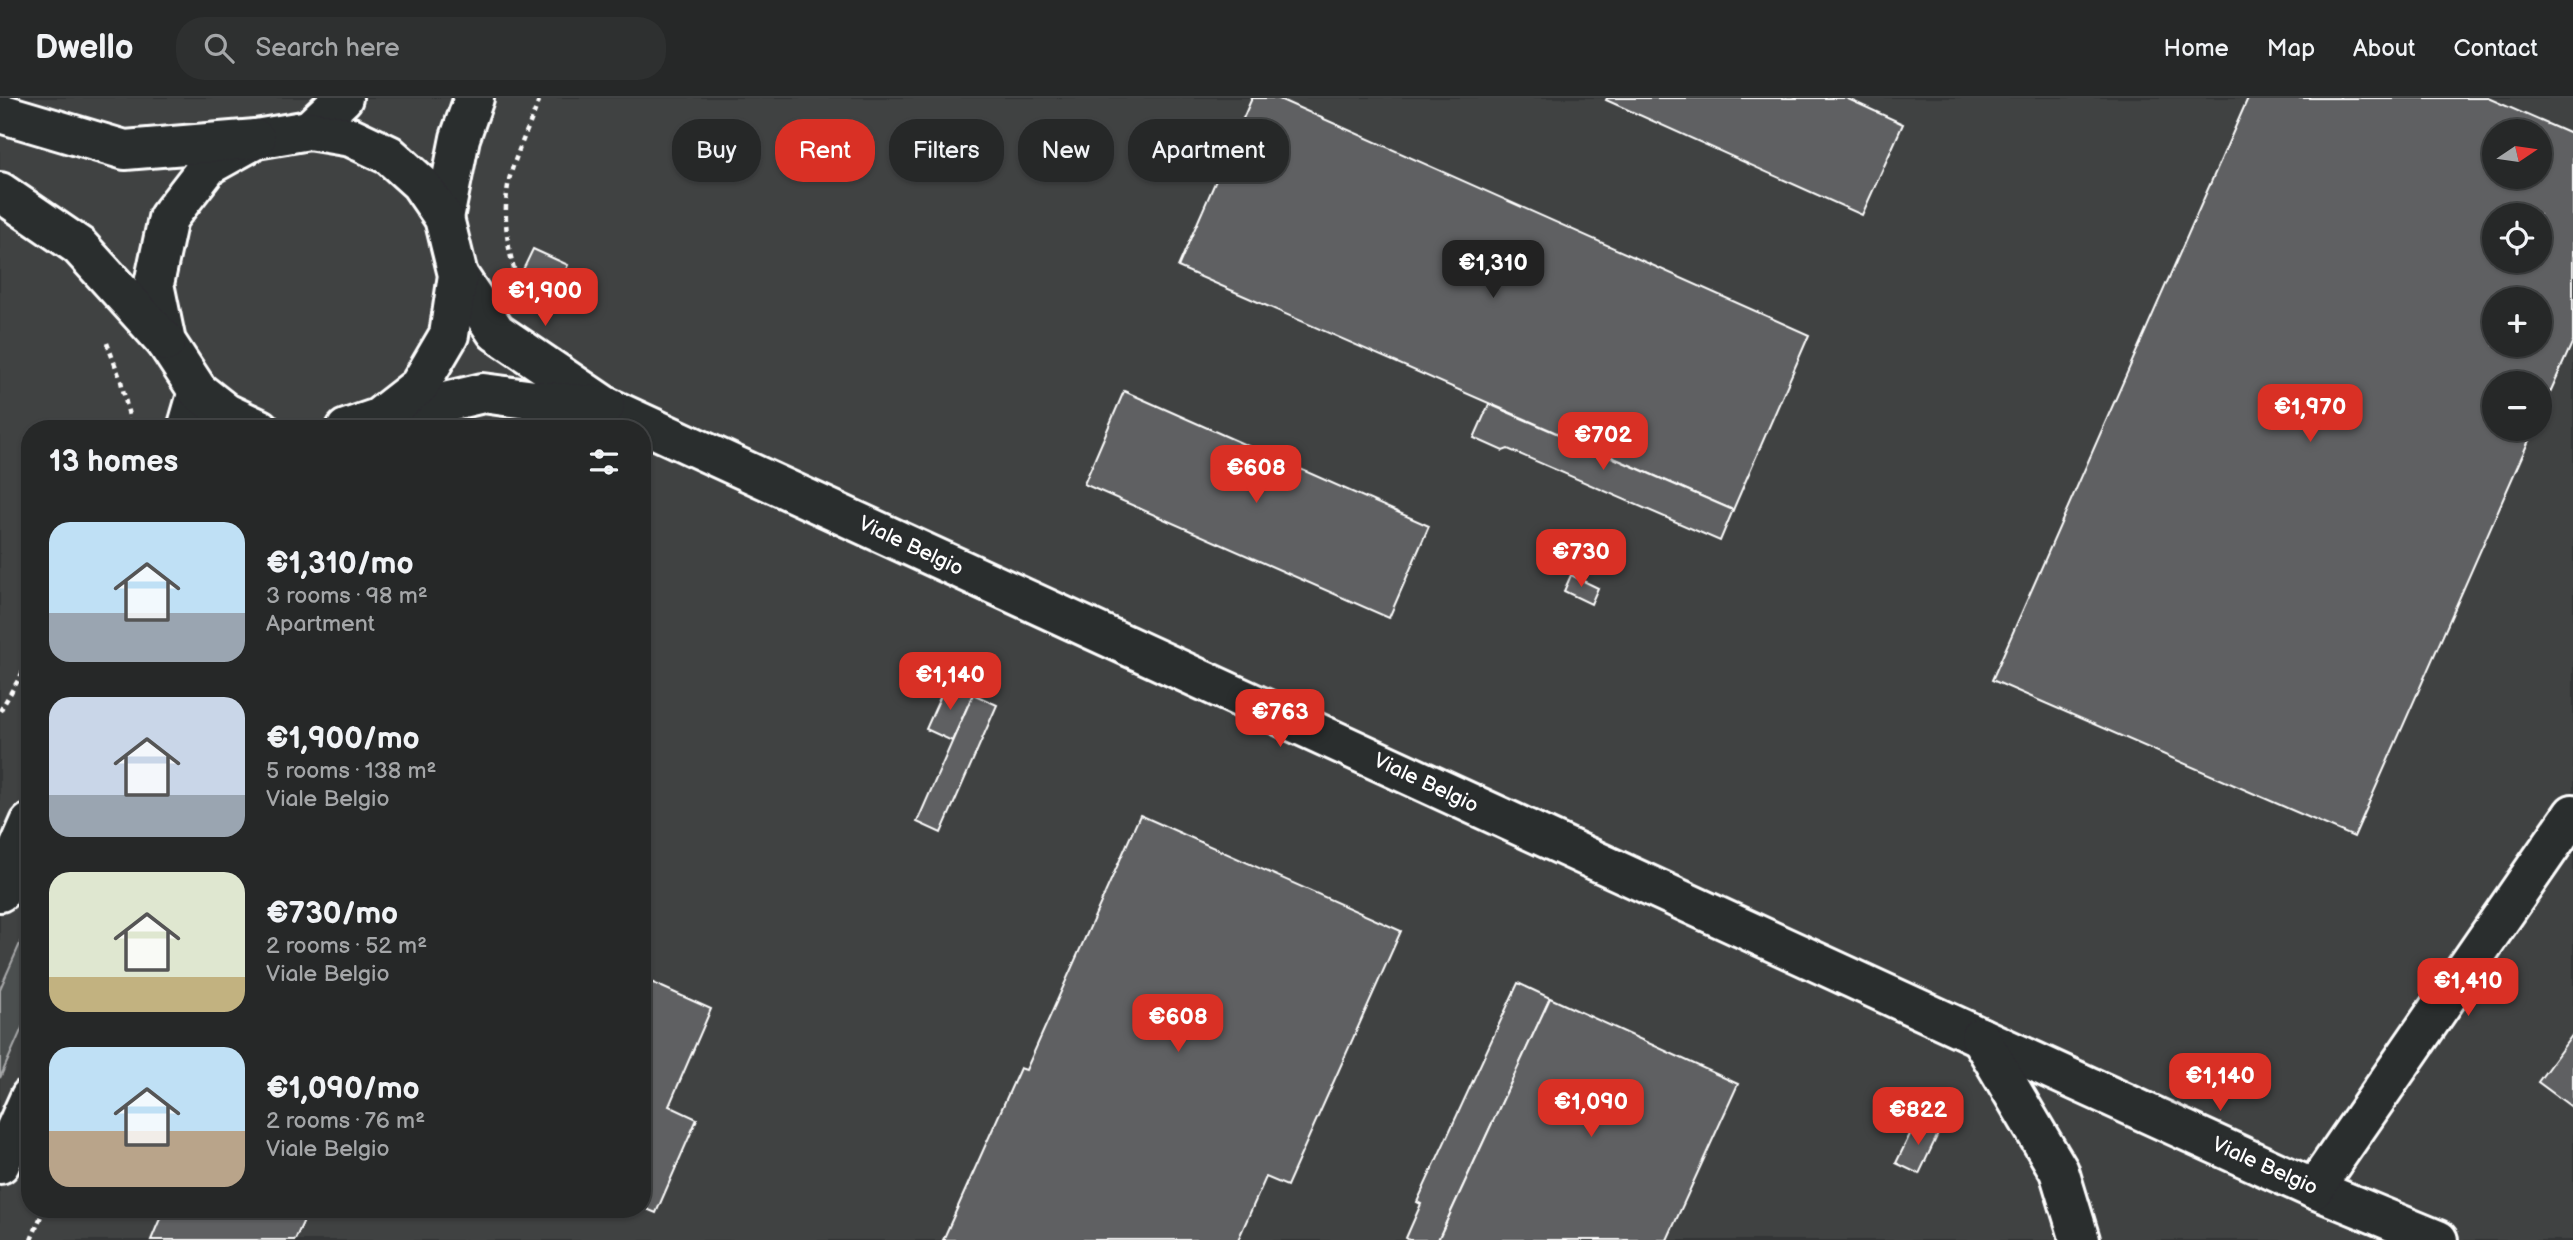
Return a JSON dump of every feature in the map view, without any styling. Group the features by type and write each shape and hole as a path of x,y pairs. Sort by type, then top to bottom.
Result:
{"street":[{"path":"309,130 344,98"},
{"path":"444,218 460,138 474,98"},
{"path":"0,113 125,150 256,138 309,130 351,137 389,155 420,183 444,218 458,275 449,335 419,386 367,420"},
{"path":"166,342 154,284 168,218 209,165 256,138"},
{"path":"0,192 79,246 166,342 198,391 226,413 241,420"},
{"name":"Viale Belgio","path":"458,275 496,332 606,406 636,420"},
{"path":"190,420 198,391"},
{"name":"Viale Belgio","path":"374,420 482,393 606,406"},
{"name":"Viale Belgio","path":"651,427 1980,1037 2314,1189 2438,1240"},
{"path":"2314,1189 2573,814"},
{"path":"0,892 21,844"},
{"path":"1980,1037 2059,1171 2080,1240"},
{"path":"0,1164 21,1117"}],"path":[{"path":"527,297 520,286 508,249 506,216 509,180 540,98"},
{"path":"0,711 21,675"},
{"path":"31,1240 40,1218"}],"shaded area":[{"path":"0,98 2573,98 2573,1240 0,1240"},
{"path":"21,941 21,1030 0,1078 0,989"}],"building":[{"path":"1252,98 1277,98 1809,335 1733,510 1178,267 1215,182 1289,182 1289,119 1243,119"},
{"path":"1846,98 1903,124 1862,215 1606,100"},
{"path":"2248,98 2488,98 2536,119 2482,119 2482,189 2552,189 2552,126 2573,135 2573,341 2552,388 2552,371 2482,371 2482,441 2529,441 2354,837 1992,680"},
{"path":"533,249 568,265 555,294 519,278"},
{"path":"1124,391 1429,526 1389,618 1084,484"},
{"path":"1489,404 1733,510 1720,541 1508,449 1503,451 1474,438"},
{"path":"1571,575 1598,588 1591,604 1564,591"},
{"path":"947,682 973,694 952,741 926,729"},
{"path":"973,694 997,705 941,833 917,822"},
{"path":"1140,815 1401,931 1287,1186 1266,1177 1238,1240 943,1240 1020,1068 1026,1070"},
{"path":"651,982 711,1009 669,1106 697,1119 656,1213 651,1211"},
{"path":"1518,983 1550,998 1438,1240 1409,1240 1406,1238 1421,1204 1417,1202"},
{"path":"1550,998 1738,1084 1667,1240 1438,1240"},
{"path":"2573,1034 2573,1108 2538,1082"},
{"path":"1917,1120 1939,1132 1919,1174 1896,1163"},
{"path":"160,1218 305,1218 295,1240 151,1240"}]}
